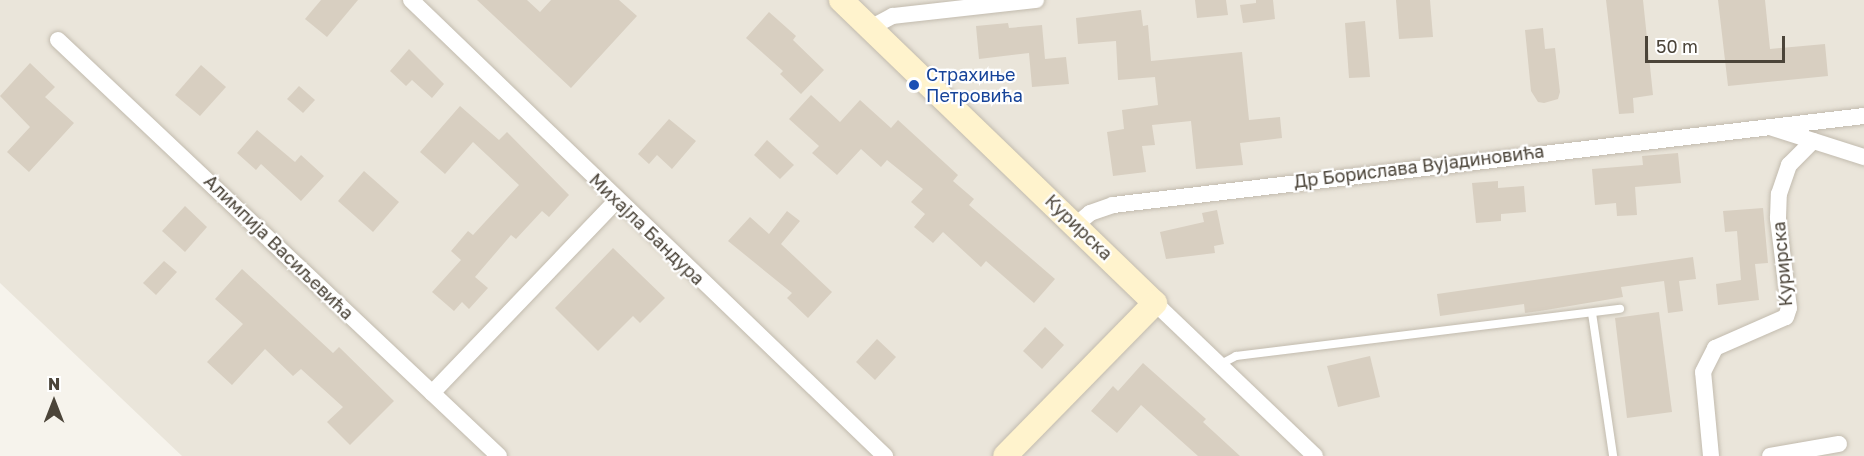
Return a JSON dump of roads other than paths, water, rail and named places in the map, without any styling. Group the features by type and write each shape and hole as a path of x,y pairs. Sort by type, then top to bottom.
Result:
{"street":[{"name":"Михајла Бандура","path":"411,0 885,456"},
{"name":"Курирска","path":"841,0 1077,224 1155,303 1315,456"},
{"path":"870,28 893,15 1036,0"},
{"name":"Алимпија Васиљевића","path":"58,40 499,456"},
{"name":"Др Борислава Вујадиновића","path":"1077,224 1090,213 1113,205 1864,116"},
{"name":"Др Борислава Вујадиновића","path":"1766,126 1864,157"},
{"name":"Курирска","path":"1711,456 1702,372 1707,358 1721,344 1786,317 1789,308 1778,218 1779,194 1789,165 1813,141"},
{"path":"432,393 617,200"},
{"path":"1005,456 1155,303"},
{"path":"1770,456 1839,444"}],"lane":[{"path":"1221,364 1236,356 1620,309"},
{"path":"1592,313 1613,456"}],"place":[{"name":"Страхиње Петровића","path":"914,85"}]}
